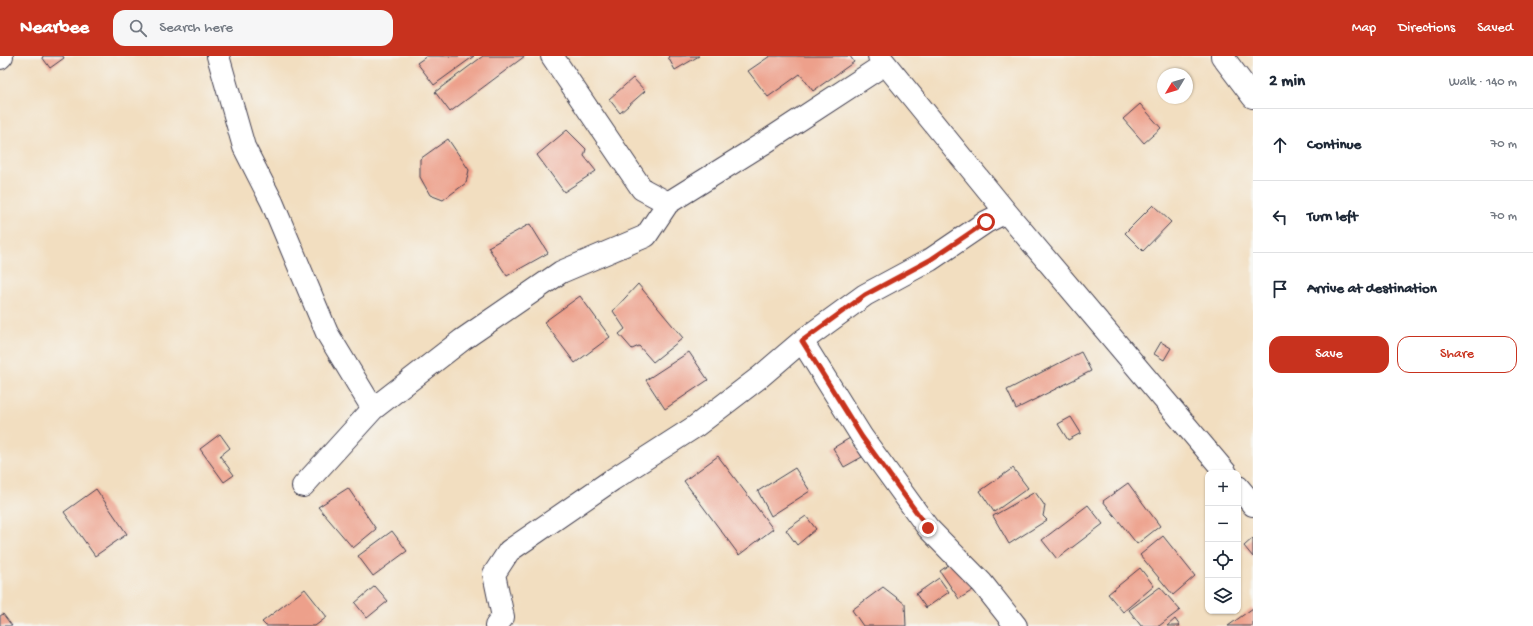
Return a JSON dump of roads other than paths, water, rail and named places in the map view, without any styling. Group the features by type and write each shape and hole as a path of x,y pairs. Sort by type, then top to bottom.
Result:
{"street":[{"path":"218,56 244,147 272,202 327,333 372,409"},
{"path":"552,56 642,190 668,203"},
{"path":"1222,56 1253,97"},
{"path":"303,486 372,409 462,340 560,272 646,236 668,203 764,143 882,60 1006,212 1223,470"},
{"path":"502,623 494,574 509,551 612,480 696,426 760,377 802,341 865,295 930,260 986,222 1006,212"},
{"path":"802,341 862,437 928,528 982,583 1016,626"},
{"path":"1241,491 1253,505"}]}
